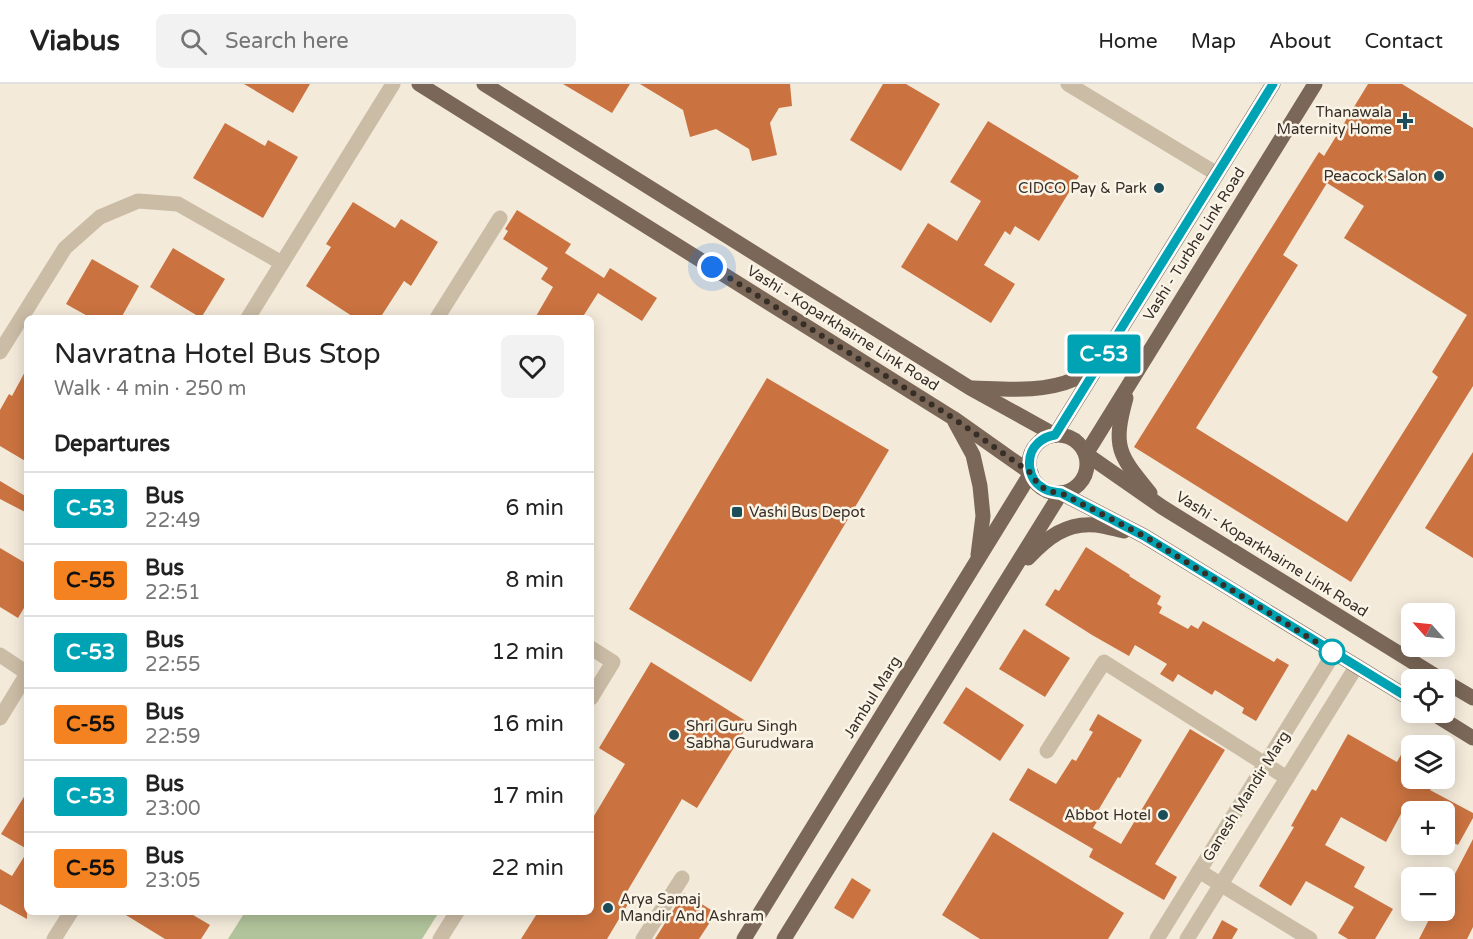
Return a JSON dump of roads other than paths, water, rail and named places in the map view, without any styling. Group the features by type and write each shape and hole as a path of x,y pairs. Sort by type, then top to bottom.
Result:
{"main road":[{"name":"Vashi - Koparkhairne Link Road","path":"419,84 953,418 1031,473"},
{"name":"Vashi - Koparkhairne Link Road","path":"484,84 970,388 1055,435"},
{"name":"Vashi - Turbhe Link Road","path":"1055,435 1273,84"},
{"name":"Vashi - Turbhe Link Road","path":"1086,454 1315,84"},
{"path":"970,388 1023,390 1052,386 1076,379 1100,362"},
{"path":"1131,381 1118,436 1121,453 1130,468 1162,507"},
{"path":"953,418 973,455 980,486 983,516 977,561"},
{"path":"784,939 1061,493 1077,486 1083,479 1088,463 1081,446 1074,439 1065,435 1047,437 1039,441 1034,448 1029,465 1036,482 1043,488 1061,493 1144,536 1401,694"},
{"name":"Vashi - Koparkhairne Link Road","path":"1086,454 1162,507 1425,669"},
{"name":"Jambul Marg","path":"744,939 1031,473"},
{"path":"1007,579 1043,543 1058,532 1075,525 1096,525 1144,536"},
{"name":"Vashi - Koparkhairne Link Road","path":"1455,687 1473,698"},
{"path":"1449,723 1473,738"}],"street":[{"path":"250,315 393,84"},
{"path":"1068,84 1217,174"},
{"path":"0,352 65,248 100,217 138,201 178,204 282,263"},
{"path":"439,315 500,218"},
{"path":"594,650 613,662 594,693"},
{"name":"Ganesh Mandir Marg","path":"1157,939 1334,653"},
{"path":"0,655 24,672"},
{"path":"1047,751 1104,662 1287,778"},
{"name":"Ganesh Mandir Marg","path":"1187,939 1356,667"},
{"path":"0,718 24,679"},
{"path":"1199,871 1310,939"},
{"path":"643,939 682,878"},
{"path":"54,939 69,915"},
{"path":"440,939 455,915"}],"place":[{"name":"Thanawala Maternity Home","path":"1405,121"},
{"name":"Peacock Salon","path":"1439,176"},
{"name":"CIDCO Pay & Park","path":"1159,188"},
{"name":"Vashi Bus Depot","path":"737,512"},
{"name":"Shri Guru Singh Sabha Gurudwara","path":"674,735"},
{"name":"Abbot Hotel","path":"1163,815"},
{"name":"Arya Samaj Mandir And Ashram","path":"608,908"}]}
